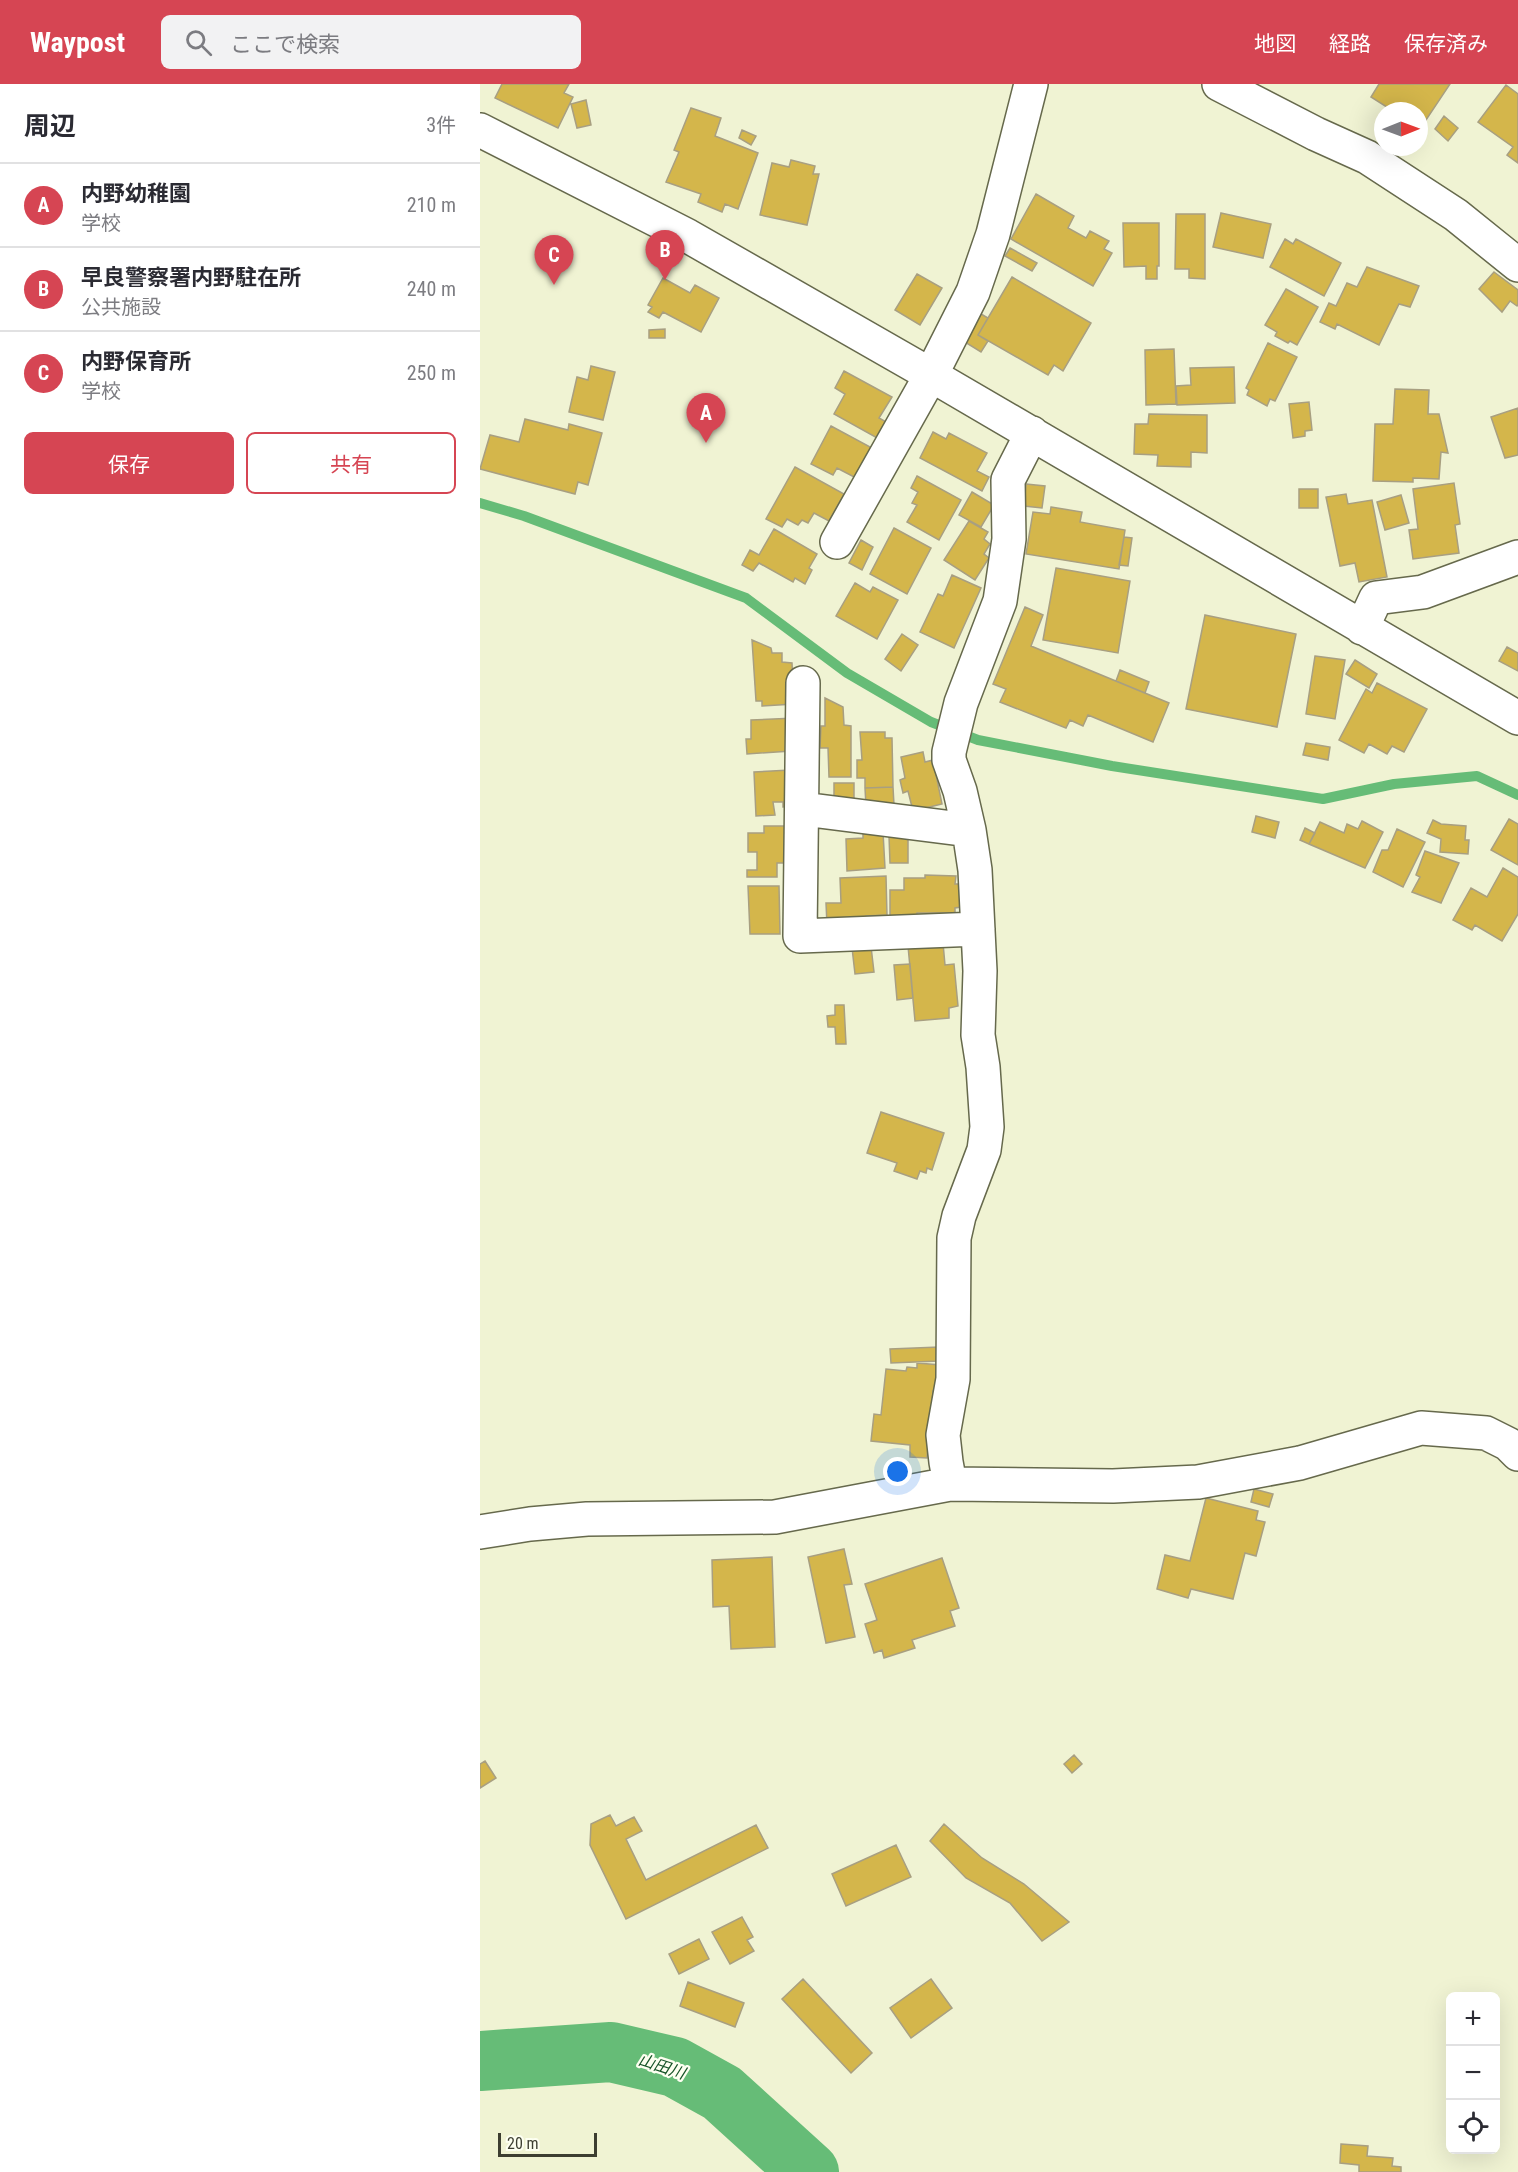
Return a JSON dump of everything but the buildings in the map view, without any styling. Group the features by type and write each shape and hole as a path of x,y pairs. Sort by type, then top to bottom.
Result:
{"street":[{"path":"837,542 931,375 973,292 993,234 1031,84"},
{"path":"1220,84 1316,134 1367,157 1455,214 1518,265"},
{"path":"480,130 688,236 1032,433 1518,718"},
{"path":"950,1485 944,1435 953,1379 954,1238 959,1216 984,1150 987,1127 983,1067 978,1035 978,929 975,870 969,831 960,791 949,760 949,752 961,703 1000,601 1009,539 1008,480 1032,433"},
{"path":"1362,628 1376,598 1424,592 1518,557"},
{"path":"803,682 800,936 978,929"},
{"path":"803,809 969,831"},
{"path":"480,1532 530,1524 587,1519 775,1517 950,1485 1113,1486 1198,1482 1299,1463 1422,1428 1486,1433 1508,1444 1518,1454"}],"waterway":[{"path":"480,503 524,516 746,598 847,673 931,722 978,740 1112,766 1323,799 1394,784 1477,776 1518,795"},
{"name":"山田川","path":"480,2061 611,2052 675,2067 722,2093 809,2172"}],"place":[{"name":"早良警察署内野駐在所","path":"665,280"},
{"name":"内野保育所","path":"554,285"},
{"name":"内野幼稚園","path":"706,443"}]}
